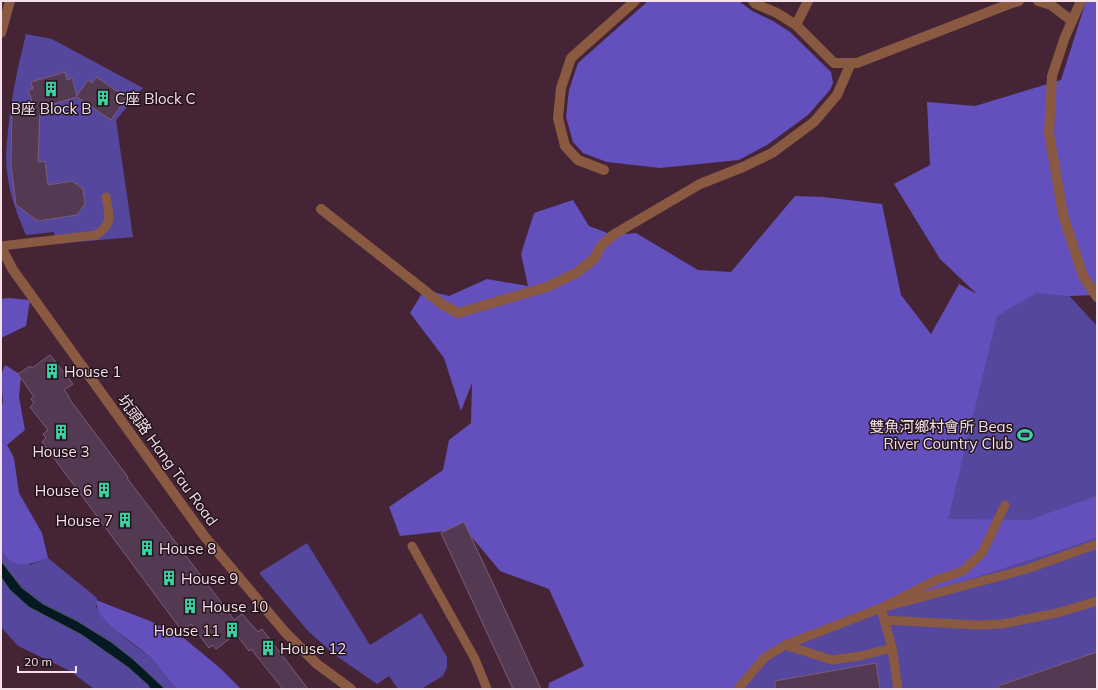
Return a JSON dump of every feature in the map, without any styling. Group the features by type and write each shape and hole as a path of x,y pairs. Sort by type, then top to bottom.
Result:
{"street":[{"path":"1,33 10,1"},
{"path":"604,170 578,160 565,146 558,118 561,88 571,58 635,1"},
{"path":"753,1 756,4 777,13 796,25 834,63 857,63 1019,1"},
{"path":"796,25 808,1"},
{"path":"1038,1 1051,5 1072,21"},
{"path":"1082,1 1065,38 1052,76 1049,133 1063,215 1083,276 1097,297"},
{"path":"321,209 443,305 458,313 474,309 547,287 576,273 594,259 602,246 613,235 700,184 743,167 772,153 814,122 837,95 851,63"},
{"name":"坑頭路 Hang Tau Road","path":"1,246 13,270 205,537 285,632 317,664 351,689"}],"lane":[{"path":"1,246 96,235 108,225 110,219 106,197"},
{"path":"881,608 936,580 963,571 982,554 1005,505"},
{"path":"738,689 764,658 784,645 881,608 1027,569 1097,544"},
{"path":"412,546 474,659 487,689"},
{"path":"884,620 977,625 1002,624 1057,613 1097,601"},
{"path":"881,608 892,648 898,689"},
{"path":"784,645 832,660 860,656 892,648"}],"shaded area":[{"path":"648,1 739,1 752,11 773,21 790,32 831,72 833,83 830,90 808,115 767,145 739,160 660,168 607,162 583,153 573,142 566,117 569,90 578,63"},
{"path":"1086,1 1097,1 1097,297 1095,295 1070,296 1036,293 997,316 948,519 1029,520 1097,496 1097,538 881,608 785,645 734,689 548,689 549,683 584,666 549,589 500,571 465,529 400,536 389,507 443,470 449,440 471,423 472,383 461,411 444,358 410,313 424,290 449,296 487,279 528,286 521,254 534,213 573,200 589,226 613,235 636,233 698,270 731,272 795,196 823,197 882,204 901,295 931,334 959,284 977,294 940,259 894,184 930,165 927,102 975,106 1061,80"},
{"path":"26,34 52,39 143,88 116,120 133,237 56,244 54,232 26,235 12,196 8,179 6,151 11,106"},
{"name":"雙魚河鄉村會所 Beas River Country Club","path":"1064,290 1097,326 1097,689 658,689 991,297"},
{"path":"9,298 30,300 26,326 1,338 1,299"},
{"path":"5,365 21,375 19,397 25,430 7,445 14,458 19,493 42,533 48,558 28,564 16,563 10,560 1,548 1,404 3,403 1,375"},
{"path":"307,543 370,645 421,613 447,657 447,667 443,676 421,689 398,689 389,676 377,684 335,655 308,631 259,573"},
{"path":"1,545 30,565 48,558 97,598 96,607 122,636 150,657 178,689 164,689 134,660 111,642 77,621 43,604 22,588 1,561"},
{"path":"1,577 10,590 29,607 82,635 129,668 148,685 150,689 94,689 70,671 18,646 1,627"},
{"path":"96,600 150,621 185,639 220,668 241,689 177,689 151,658 109,625 102,617"}],"water":[{"path":"1,561 22,588 43,604 77,621 111,642 134,660 165,689 150,689 148,685 129,668 82,635 29,607 10,590 1,577"}],"building":[{"path":"65,72 67,80 72,78 77,96 88,80 92,83 96,77 126,97 111,120 77,97 40,108 38,162 45,161 48,185 72,181 83,189 85,204 77,215 38,221 16,205 11,165 12,110 20,110 21,105 33,105 28,90 33,89 31,82"},
{"path":"50,355 73,384 64,390 69,396 68,397 234,620 242,614 258,632 262,629 308,689 283,689 251,649 249,651 236,634 216,649 213,645 209,648 191,624 182,631 42,442 46,438 43,434 48,430 30,407 34,403 31,399 34,397 18,374 30,366 32,368"},
{"path":"464,522 541,689 513,689 441,533"},
{"path":"1097,652 1097,689 999,689 998,686"},
{"path":"876,663 880,689 775,689 775,681"}],"place":[{"name":"B座 Block B","path":"51,89"},
{"name":"C座 Block C","path":"103,98"},
{"name":"House 1","path":"52,371"},
{"name":"House 3","path":"61,432"},
{"name":"雙魚河鄉村會所 Beas River Country Club","path":"1025,435"},
{"name":"House 6","path":"104,490"},
{"name":"House 7","path":"125,520"},
{"name":"House 8","path":"147,548"},
{"name":"House 9","path":"169,578"},
{"name":"House 10","path":"190,606"},
{"name":"House 11","path":"232,630"},
{"name":"House 12","path":"268,648"}]}
